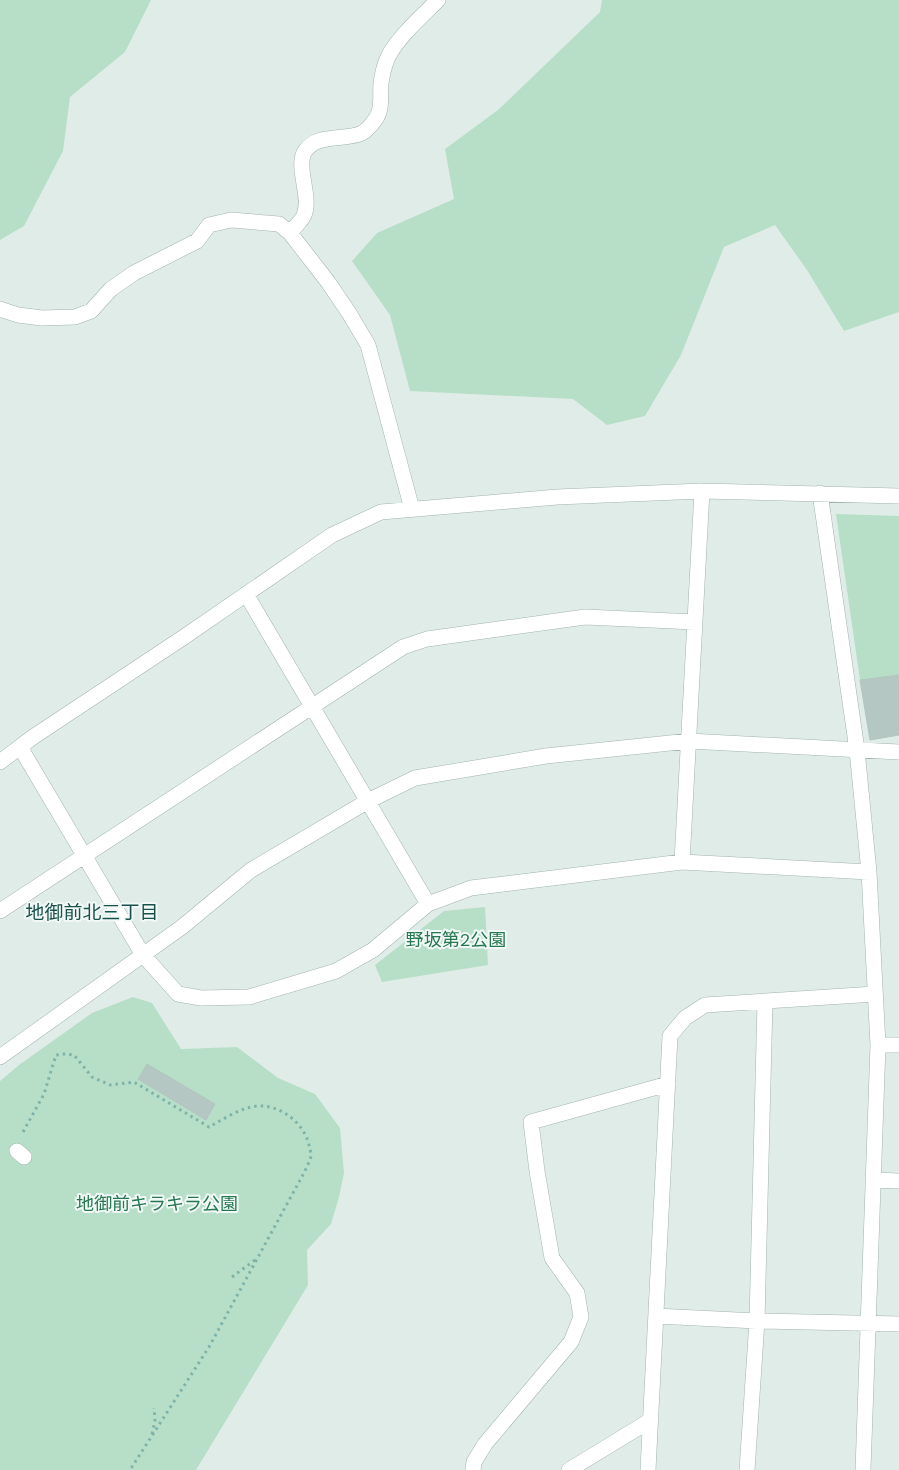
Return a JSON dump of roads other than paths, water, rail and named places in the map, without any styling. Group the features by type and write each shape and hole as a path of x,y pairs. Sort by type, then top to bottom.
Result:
{"street":[{"path":"290,233 304,215 306,196 302,163 304,152 313,143 363,133 376,119 381,103 381,82 388,57 410,28 438,0"},
{"path":"0,310 42,318 75,317 90,310 111,288 134,273 197,241 208,224 231,220 279,224 290,233 328,282 368,345 412,509"},
{"path":"682,862 702,491"},
{"path":"0,762 332,535 381,512 557,496 702,491 899,496"},
{"path":"820,493 858,750 869,872 878,1045 863,1470"},
{"path":"246,594 428,904"},
{"path":"0,911 404,647 427,639 585,617 695,622"},
{"path":"0,1057 182,928 251,870 368,801 414,778 546,756 688,741 899,752"},
{"path":"20,747 143,955 178,994 201,998 249,997 336,971 373,950 428,904 471,888 682,862 869,872"},
{"path":"648,1470 670,1036 685,1018 705,1006 875,994"},
{"path":"747,1470 757,1321 765,1002"},
{"path":"878,1045 899,1044"},
{"path":"472,1470 474,1462 485,1444 570,1342 581,1317 577,1293 552,1258 537,1171 531,1122 668,1084"},
{"path":"873,1180 899,1181"},
{"path":"656,1316 757,1321 899,1324"},
{"path":"569,1470 651,1420"}],"district":[{"name":"地御前北三丁目","path":"92,912"}],"park label":[{"name":"野坂第2公園","path":"456,940"},
{"name":"地御前キラキラ公園","path":"157,1204"}]}
